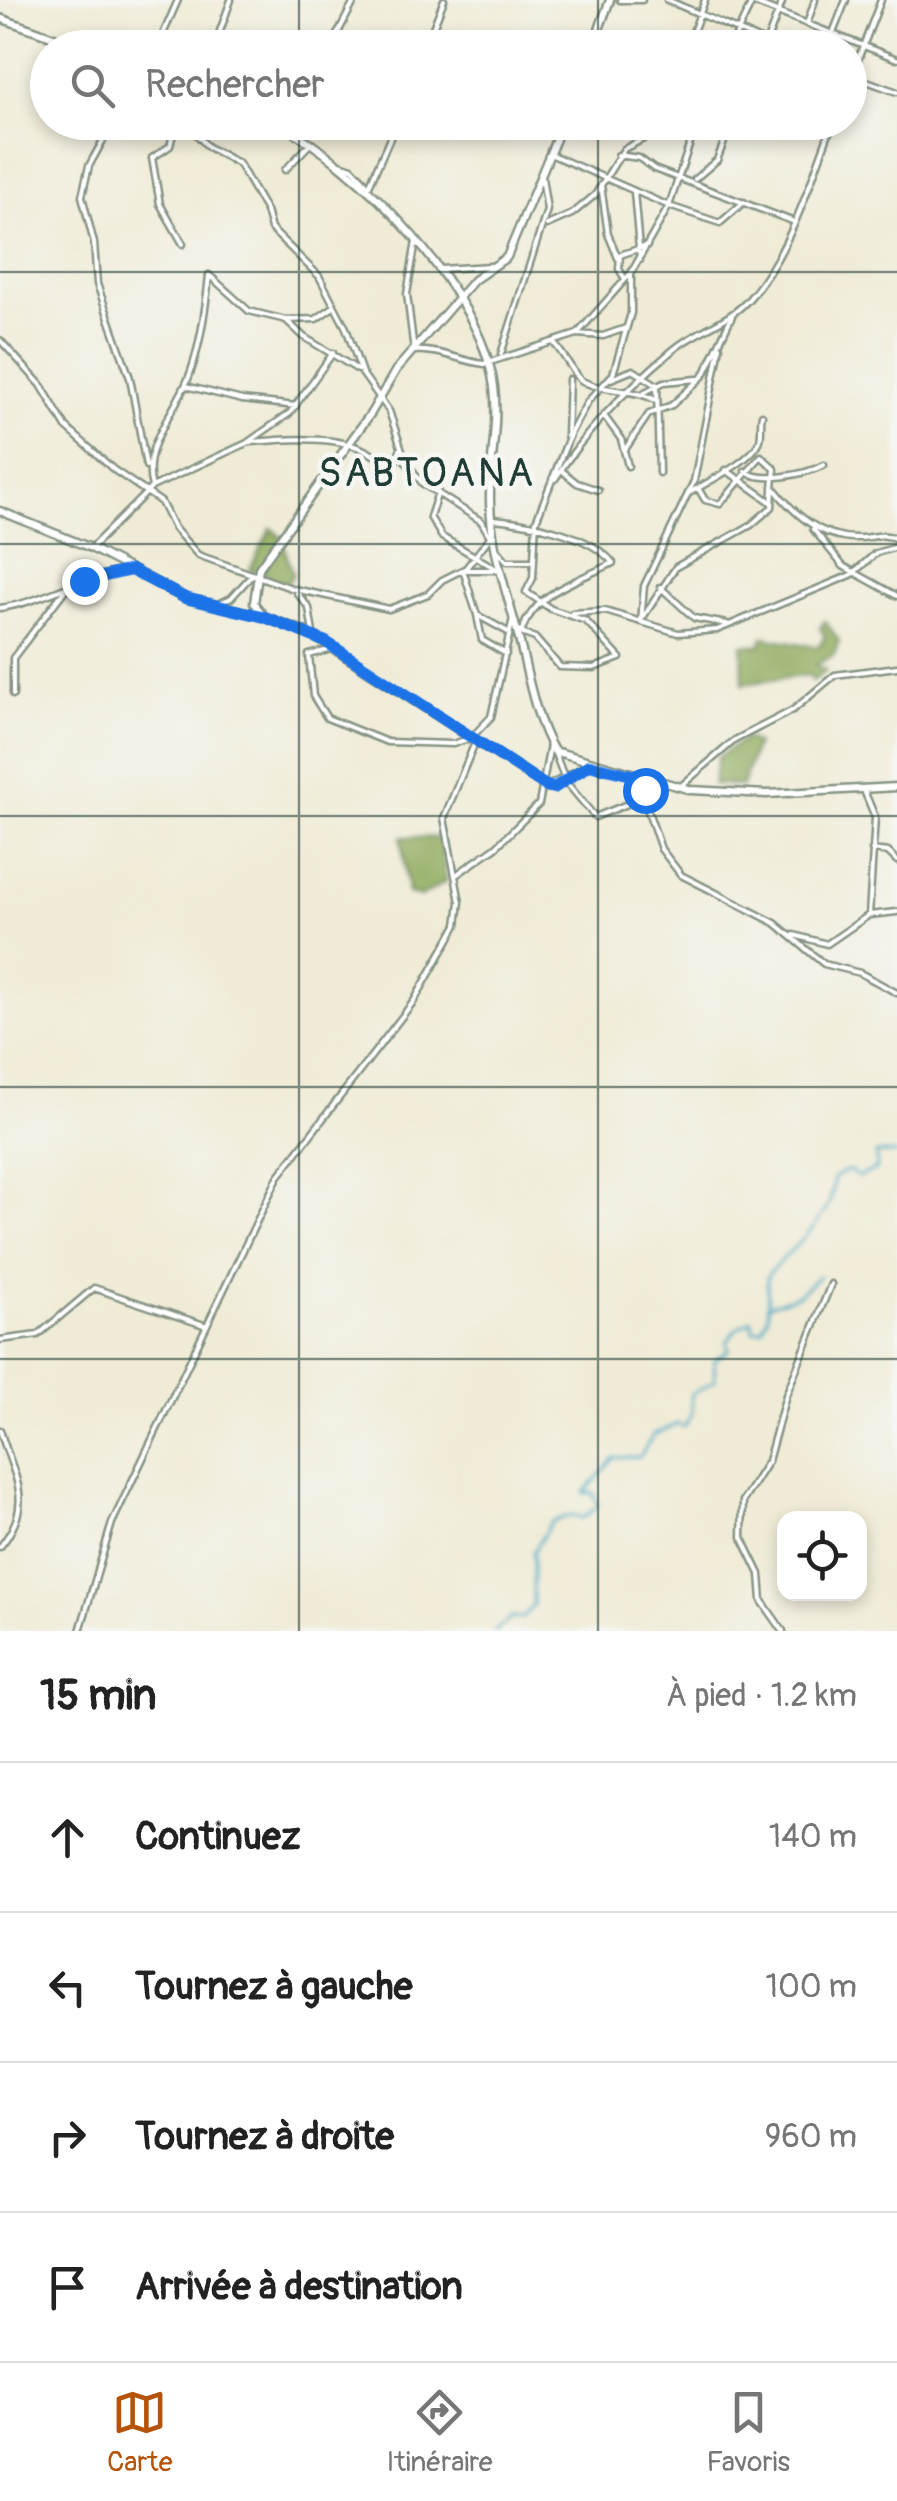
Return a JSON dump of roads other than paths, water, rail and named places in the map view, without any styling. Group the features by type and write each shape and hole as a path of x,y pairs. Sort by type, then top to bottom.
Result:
{"street":[{"path":"165,30 178,0"},
{"path":"220,30 230,0"},
{"path":"339,30 355,0"},
{"path":"432,30 444,0"},
{"path":"599,30 610,0"},
{"path":"620,0 642,0"},
{"path":"667,0 735,30"},
{"path":"694,30 705,0"},
{"path":"771,30 783,0"},
{"path":"806,24 816,0"},
{"path":"835,30 846,0"},
{"path":"867,35 880,0"},
{"path":"741,30 749,1 822,30"},
{"path":"0,18 34,30"},
{"path":"867,48 897,59"},
{"path":"867,82 897,92"},
{"path":"103,140 89,166 82,196 94,243 97,284 130,378 152,487"},
{"path":"172,140 170,146 152,158 160,204 182,244"},
{"path":"202,140 239,164 266,211 271,229 315,271 362,373 396,426 401,448 418,479 475,516 507,561 531,560"},
{"path":"304,140 373,198 416,241 456,298 489,362 495,398 492,540 564,778 595,817 641,798 658,782"},
{"path":"369,186 388,140"},
{"path":"213,605 231,598 256,573 456,298 490,266 507,256 556,140"},
{"path":"548,225 572,214 603,181 618,156 644,140"},
{"path":"577,334 627,281 640,260 669,206 694,140"},
{"path":"692,180 717,160 727,140"},
{"path":"551,487 604,416 645,375 676,347 734,312 772,271 826,140"},
{"path":"285,170 310,144"},
{"path":"550,154 603,181 716,223 744,202"},
{"path":"618,156 639,158 657,170 681,175 792,221"},
{"path":"333,164 343,162 352,168 369,186 373,198"},
{"path":"500,356 547,210 542,177"},
{"path":"520,638 535,638 560,666 594,668 620,658 592,626 538,602 526,592 532,578 535,527 567,441 614,372 632,309 627,281 608,234 603,181"},
{"path":"634,192 640,260"},
{"path":"414,352 407,294 416,241"},
{"path":"618,258 648,246"},
{"path":"438,270 490,266"},
{"path":"146,466 186,386 205,316 208,275 249,311 286,320 316,320 333,306"},
{"path":"704,375 734,312"},
{"path":"286,320 304,337 362,373"},
{"path":"414,352 489,362 577,334 603,336 626,328"},
{"path":"0,340 41,385 66,427 164,506 174,528 194,552 294,589 388,609 428,594 442,580 478,558 492,540"},
{"path":"554,342 580,378 641,393 658,408"},
{"path":"641,623 644,586 690,494 720,347"},
{"path":"92,548 152,487 247,443 296,406 333,352"},
{"path":"604,384 624,371 645,375 657,384"},
{"path":"624,451 649,414 680,399 697,379 716,374"},
{"path":"567,441 570,378"},
{"path":"620,402 657,384 697,379"},
{"path":"657,384 660,472"},
{"path":"186,386 242,400 296,406"},
{"path":"690,494 754,450 760,440 762,415"},
{"path":"604,416 622,439 628,466"},
{"path":"593,430 611,427"},
{"path":"247,443 347,444 376,454 391,471 401,448"},
{"path":"641,623 676,567 751,526 772,507 775,469 761,456 720,504 705,500 698,488"},
{"path":"745,471 754,477 772,477 824,465"},
{"path":"561,470 577,483 598,490"},
{"path":"726,470 772,502"},
{"path":"773,487 836,559 897,596"},
{"path":"438,492 430,517 437,532 498,570"},
{"path":"0,510 92,548 185,598 265,617 315,636 542,784 554,788 589,765"},
{"path":"492,519 535,527 602,552 613,563 538,602 520,638"},
{"path":"810,525 834,535 887,534 897,539"},
{"path":"568,613 605,611 678,633 717,630 854,572 876,553 897,547"},
{"path":"0,608 42,600 68,587 131,570"},
{"path":"463,570 498,570"},
{"path":"463,570 482,640 506,654"},
{"path":"256,573 254,603 265,617"},
{"path":"13,694 14,658 68,587"},
{"path":"660,587 694,618 730,624"},
{"path":"294,589 309,608 315,636"},
{"path":"477,615 508,632"},
{"path":"80,1631 112,1523 278,1177 414,1001 462,912 444,818 473,739 491,718 513,618"},
{"path":"336,648 309,656 312,696 327,718 395,743 453,744 473,739"},
{"path":"678,788 735,740 793,710 835,676 897,667"},
{"path":"552,748 589,765 678,788 767,794 897,786"},
{"path":"455,876 488,855 539,804 552,748"},
{"path":"636,776 663,853 681,875 792,934 827,944 869,915 897,912"},
{"path":"863,788 875,817 869,915"},
{"path":"872,850 885,851 897,860"},
{"path":"792,934 824,964 860,973 896,992"},
{"path":"782,1631 762,1601 760,1574 745,1548 740,1519 746,1491 768,1461 786,1395 831,1284"},
{"path":"0,1340 38,1335 94,1288 204,1325"},
{"path":"0,1430 21,1498 19,1520 0,1547"}],"waterway":[{"path":"495,1631 513,1617 523,1618 533,1605 533,1552 551,1522 572,1515 583,1518 598,1506 593,1493 584,1493 614,1458 640,1457 653,1435 678,1424 684,1427 692,1415 691,1394 715,1381 714,1360 729,1350 727,1342 736,1329 752,1320 753,1330 762,1329 768,1315 767,1276 824,1212 834,1177 849,1170 858,1177 877,1169 876,1153 897,1154"},
{"path":"767,1305 798,1295 819,1276"}],"district":[{"name":"SABTOANA","path":"427,472"}]}
